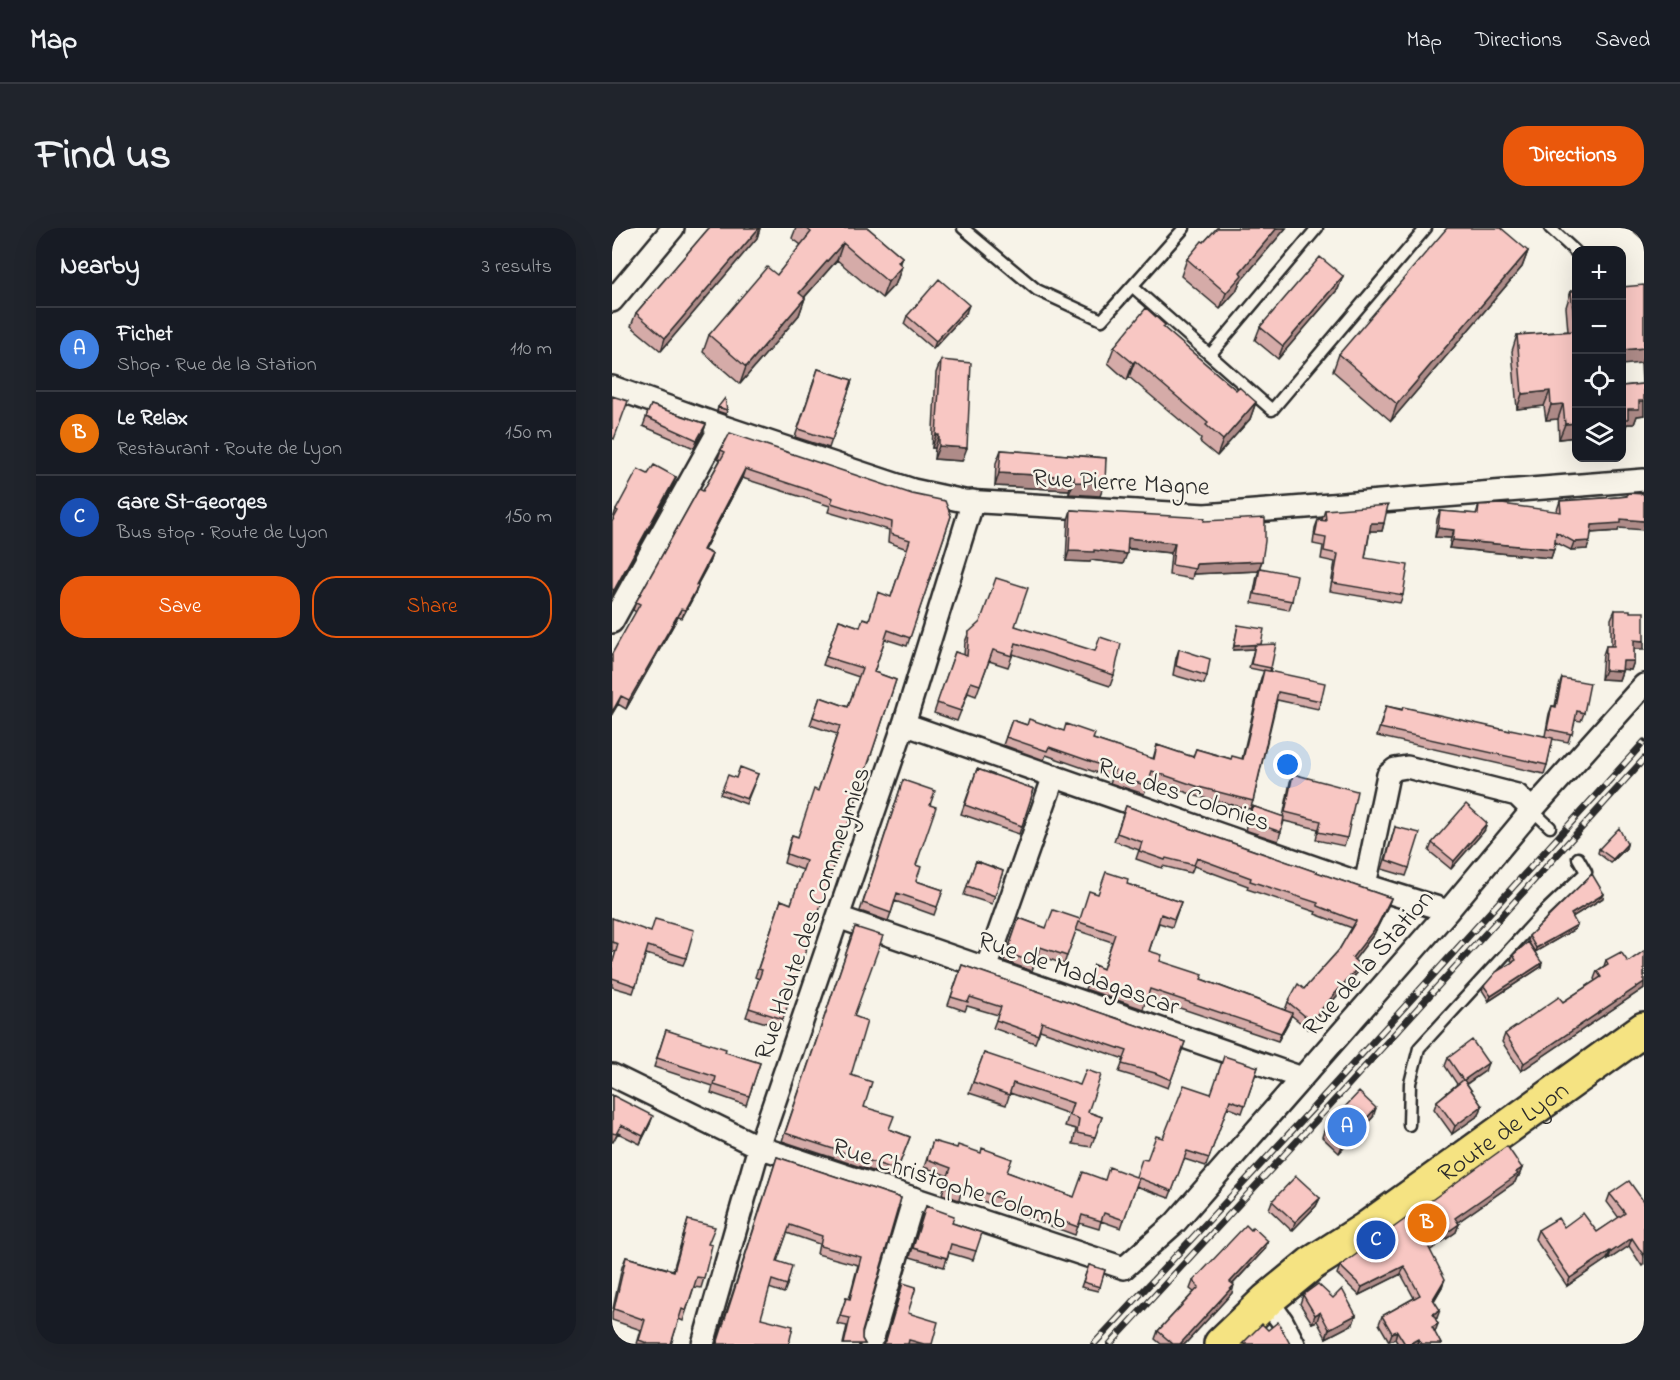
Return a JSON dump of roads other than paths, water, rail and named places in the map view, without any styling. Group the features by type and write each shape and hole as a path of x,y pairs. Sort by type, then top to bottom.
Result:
{"main road":[{"name":"Route de Lyon","path":"1221,1344 1267,1300 1311,1264 1366,1229 1644,1029"}],"street":[{"path":"612,301 673,228"},
{"name":"Rue Pierre Magne","path":"612,387 913,490 974,501 1204,515 1644,480"},
{"path":"612,622 721,426"},
{"name":"Rue Haute des Commeymies","path":"703,1344 759,1147 904,724 974,501"},
{"name":"Rue de la Station","path":"1124,1268 1175,1223 1448,911 1532,810 1644,685"},
{"name":"Rue des Colonies","path":"904,724 1365,885 1448,911"},
{"path":"1365,885 1388,775 1395,769 1407,767 1517,795 1532,810"},
{"path":"986,969 1054,776"},
{"name":"Rue de Madagascar","path":"838,918 1302,1078"},
{"name":"Rue Christophe Colomb","path":"612,1075 759,1147 1124,1268"},
{"path":"871,1344 914,1198"},
{"path":"1267,1300 1282,1321 1294,1344"}],"lane":[{"path":"963,228 1037,290 1102,320 1184,228"},
{"path":"1210,355 1317,228"},
{"path":"1133,287 1272,410 1426,228"},
{"path":"1550,228 1572,248"},
{"path":"1532,810 1550,827"},
{"path":"1409,1125 1410,1083 1419,1048 1542,914 1586,872 1578,858"}],"railway":[{"path":"1094,1344 1313,1108 1644,742"},
{"path":"1110,1344 1644,759"}],"place":[{"name":"Fichet","path":"1347,1127"},
{"name":"Le Relax","path":"1427,1223"},
{"name":"Gare St-Georges","path":"1376,1240"}]}
